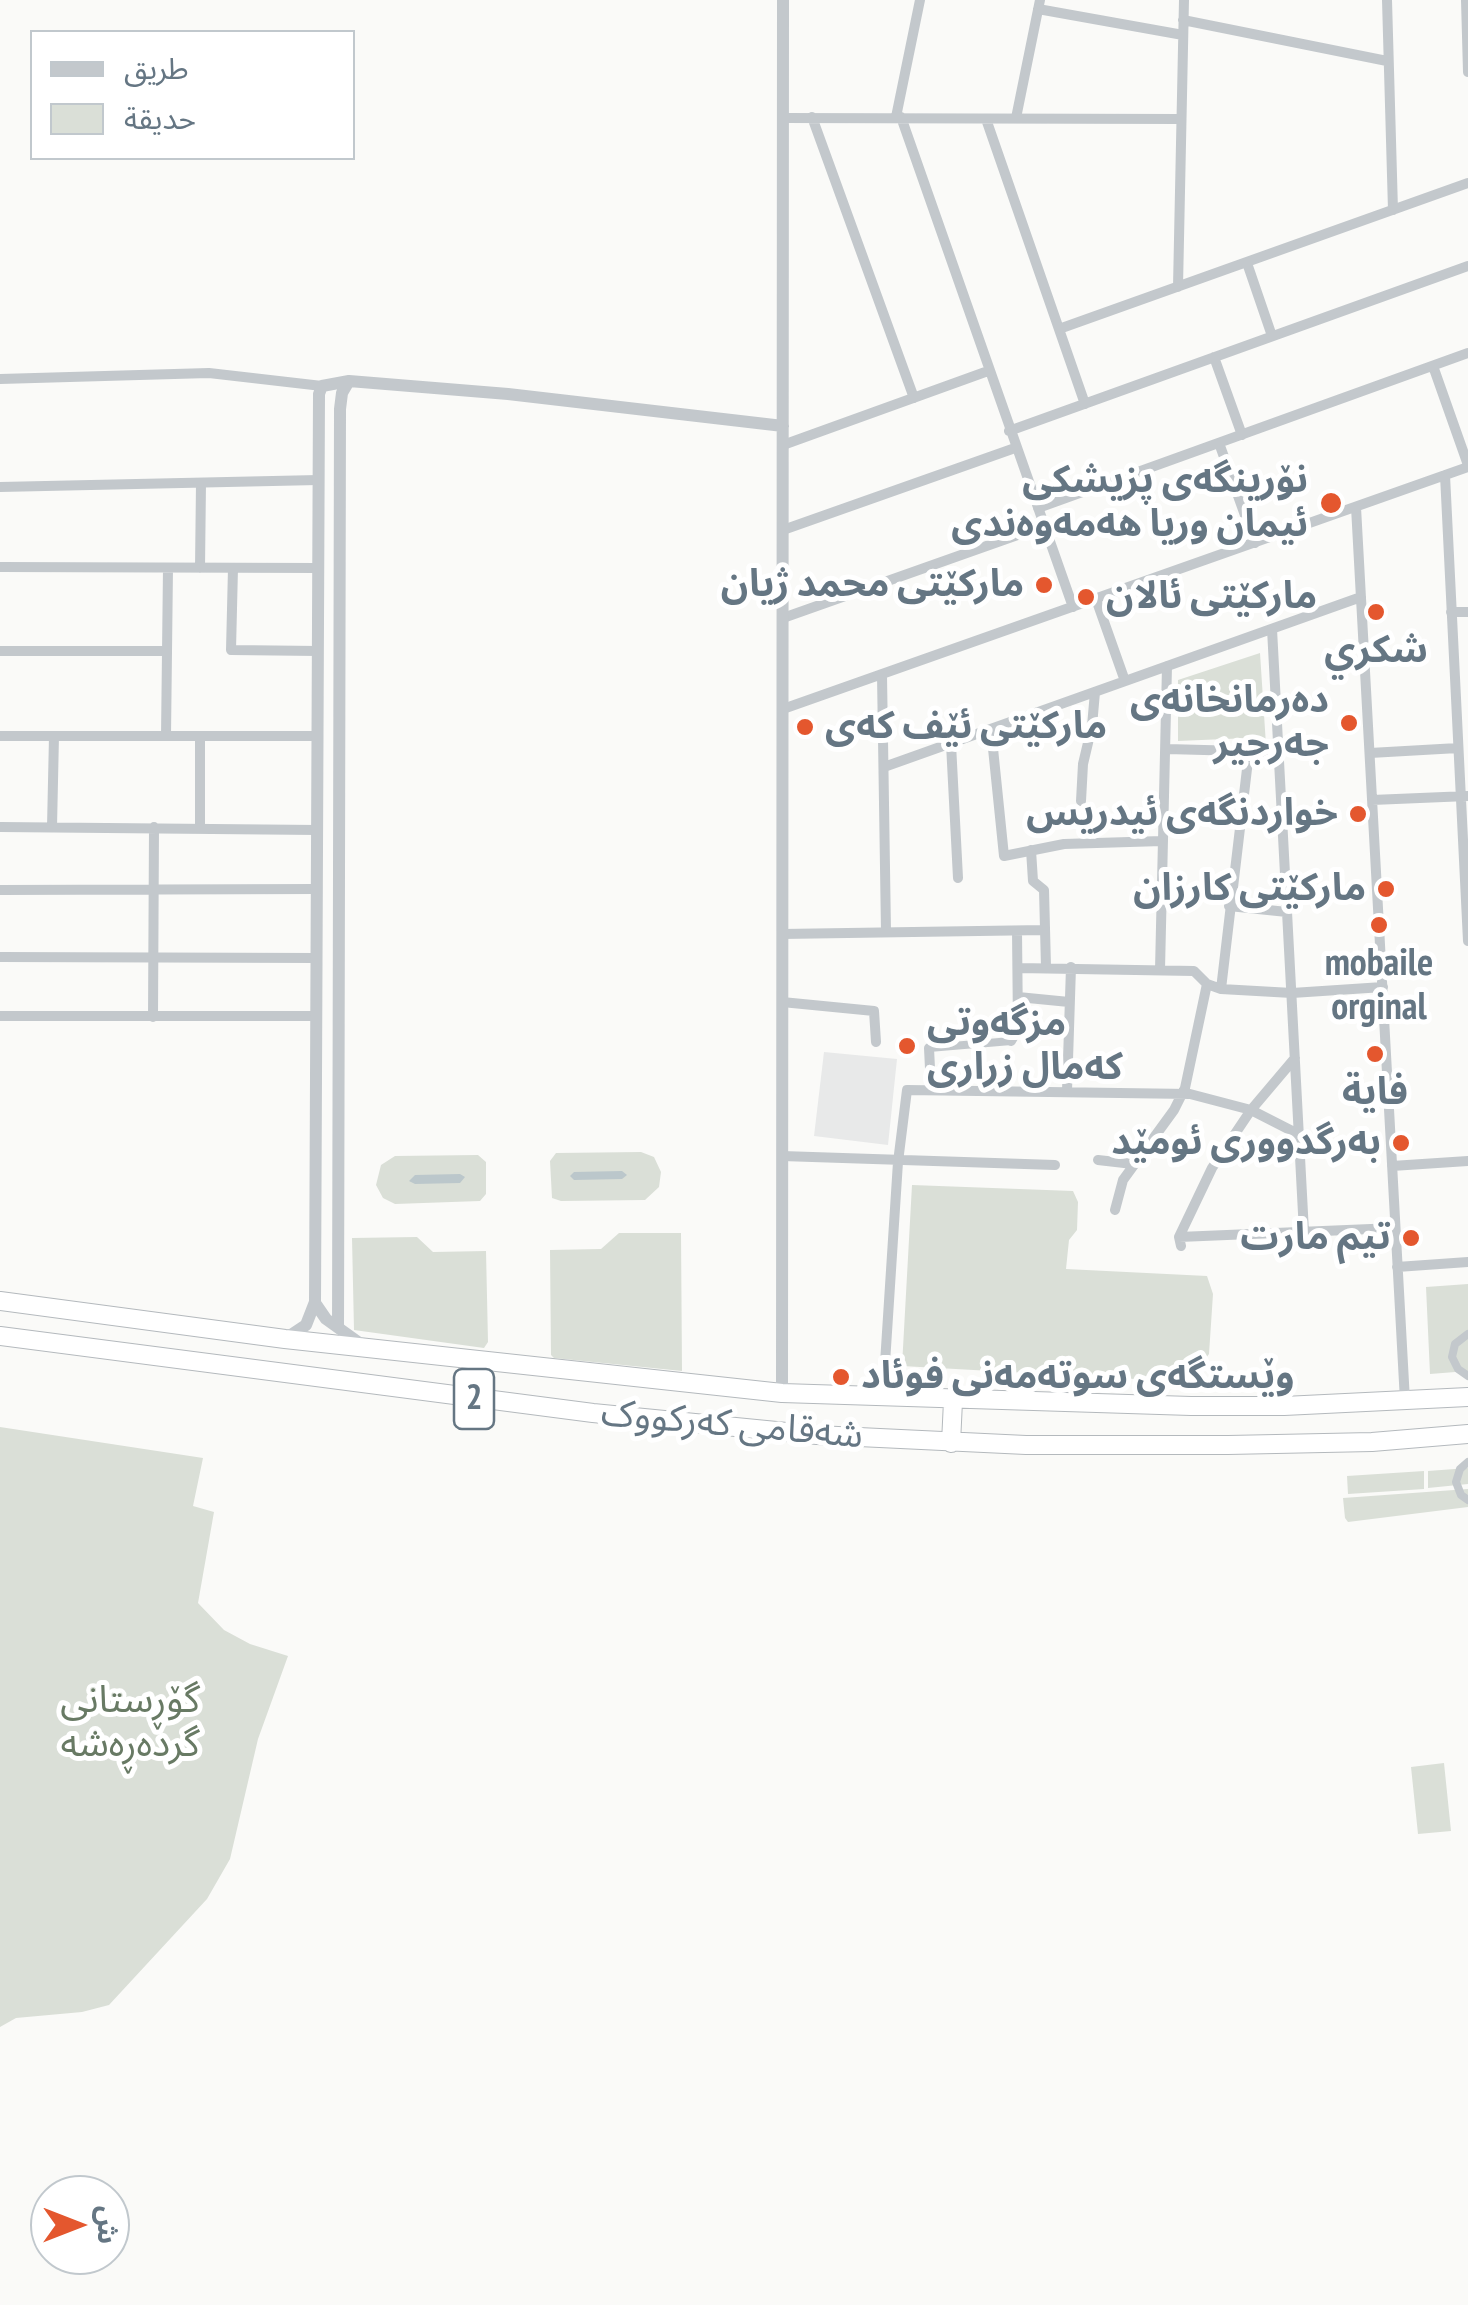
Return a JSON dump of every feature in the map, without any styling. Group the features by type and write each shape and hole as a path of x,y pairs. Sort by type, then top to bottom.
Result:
{"highway":[{"name":"شەقامی کەرکووک","path":"0,1302 782,1393 953,1401 1228,1406 1468,1397"},
{"name":"شەقامی کەرکووک","path":"0,1336 734,1430 951,1442 1228,1445 1372,1442 1468,1434"},
{"path":"951,1442 953,1401"}],"street":[{"path":"782,1393 783,0"},
{"path":"920,0 898,117 1073,608"},
{"path":"1178,287 1184,0"},
{"path":"1388,0 1392,210"},
{"path":"1466,0 1468,72"},
{"path":"1016,118 1039,4 1183,34"},
{"path":"1183,20 1387,61"},
{"path":"812,117 914,398"},
{"path":"783,118 1182,119"},
{"path":"986,118 1085,404"},
{"path":"1059,329 1468,184"},
{"path":"1246,264 1272,336"},
{"path":"1009,431 1468,266"},
{"path":"1038,508 1468,353"},
{"path":"1214,357 1242,434"},
{"path":"782,709 1468,466 1433,366"},
{"path":"783,445 988,371"},
{"path":"0,379 209,374 322,386 349,381 508,394 783,426"},
{"path":"338,1327 340,409 349,381"},
{"path":"285,1338 306,1325 315,1302 318,394 322,386"},
{"path":"1218,443 1255,542"},
{"path":"783,530 1015,448"},
{"path":"1446,474 1468,941"},
{"path":"0,487 318,480"},
{"path":"200,568 201,483"},
{"path":"1356,507 1405,1402"},
{"path":"782,618 1043,526"},
{"path":"0,567 318,568"},
{"path":"166,736 168,568"},
{"path":"233,568 231,650 318,651"},
{"path":"884,767 1361,597"},
{"path":"1096,599 1126,681"},
{"path":"1451,612 1468,612"},
{"path":"1272,629 1304,1232"},
{"path":"318,630 340,631"},
{"path":"0,651 168,651"},
{"path":"1160,970 1167,666"},
{"path":"882,675 886,932"},
{"path":"1081,801 1094,692"},
{"path":"990,730 1004,856 1064,844 1162,841"},
{"path":"0,736 318,736"},
{"path":"52,827 54,736"},
{"path":"200,736 200,828"},
{"path":"950,744 958,878"},
{"path":"1370,752 1458,748"},
{"path":"1167,749 1278,752"},
{"path":"1222,988 1249,752"},
{"path":"1372,800 1464,796"},
{"path":"153,1018 154,827"},
{"path":"0,828 318,830"},
{"path":"1031,850 1033,880 1044,890 1046,967"},
{"path":"0,890 317,889"},
{"path":"1229,906 1288,912"},
{"path":"317,918 339,918"},
{"path":"782,934 1044,930"},
{"path":"931,1089 929,1048 1012,1042 1018,1029 1016,931"},
{"path":"0,957 317,958"},
{"path":"1067,1091 1070,967"},
{"path":"1018,968 1194,971 1207,984 1222,988 1292,993 1382,986"},
{"path":"1115,1210 1122,1180 1182,1094 1192,1065 1207,984"},
{"path":"1018,998 1069,1002"},
{"path":"782,1002 874,1011 876,1042"},
{"path":"0,1016 317,1016"},
{"path":"1018,1029 1068,1030"},
{"path":"1295,1057 1251,1110 1212,1168 1180,1241 1395,1228"},
{"path":"884,1363 907,1090 1182,1094 1251,1110 1300,1134"},
{"path":"782,1156 1054,1165"},
{"path":"1098,1160 1133,1164"},
{"path":"1392,1166 1468,1162"},
{"path":"1397,1268 1468,1262"},
{"path":"315,1302 321,1314 365,1347"},
{"path":"1468,1334 1455,1344 1454,1364 1468,1376"},
{"path":"1468,1462 1456,1475 1457,1489 1468,1500"}],"shaded area":[{"path":"824,1052 897,1059 888,1145 814,1136"},
{"path":"622,1171 627,1175 622,1179 574,1180 570,1176 574,1172"},
{"path":"415,1175 465,1177 460,1183 409,1181"}],"green space":[{"path":"1260,653 1266,745 1255,745 1249,738 1178,741 1178,680"},
{"path":"641,1152 654,1157 661,1172 659,1187 645,1200 552,1198 550,1161 556,1153"},
{"path":"478,1155 486,1162 486,1194 480,1201 395,1204 383,1198 376,1185 381,1165 395,1156"},
{"path":"912,1185 1073,1191 1078,1202 1077,1230 1069,1240 1066,1269 1207,1276 1213,1294 1209,1354 1188,1382 902,1366"},
{"path":"619,1233 681,1233 682,1371 551,1355 550,1250 601,1249"},
{"path":"417,1237 433,1252 486,1251 488,1342 484,1348 354,1330 352,1238"},
{"path":"1468,1284 1468,1371 1430,1374 1426,1287"},
{"name":"گۆڕستانی گردەڕەشە","path":"0,1427 203,1458 193,1506 214,1512 198,1603 224,1630 250,1644 288,1656 258,1739 230,1859 207,1899 109,2005 82,2012 16,2018 0,2027"},
{"path":"1468,1468 1468,1484 1428,1488 1428,1471"},
{"path":"1424,1471 1424,1489 1348,1494 1347,1476"},
{"path":"1468,1489 1468,1507 1348,1522 1345,1518 1343,1498"},
{"path":"1444,1763 1451,1831 1418,1834 1411,1767"}],"place":[{"name":"نۆرینگەی پزیشکی ئیمان وریا هەمەوەندی","path":"1331,503"},
{"name":"مارکێتی محمد ژیان","path":"1044,585"},
{"name":"مارکێتی ئالان","path":"1086,597"},
{"name":"شكري","path":"1376,612"},
{"name":"دەرمانخانەی جەرجیر","path":"1349,723"},
{"name":"مارکێتی ئێف کەی","path":"805,727"},
{"name":"خواردنگەی ئیدریس","path":"1358,814"},
{"name":"مارکێتی کارزان","path":"1386,889"},
{"name":"mobaile orginal","path":"1379,925"},
{"name":"مزگەوتی کەمال زراری","path":"907,1046"},
{"name":"فایة","path":"1375,1054"},
{"name":"بەرگدووری ئومێد","path":"1401,1143"},
{"name":"تیم مارت","path":"1411,1238"},
{"name":"وێستگەی سوتەمەنی فوئاد","path":"841,1377"}]}
